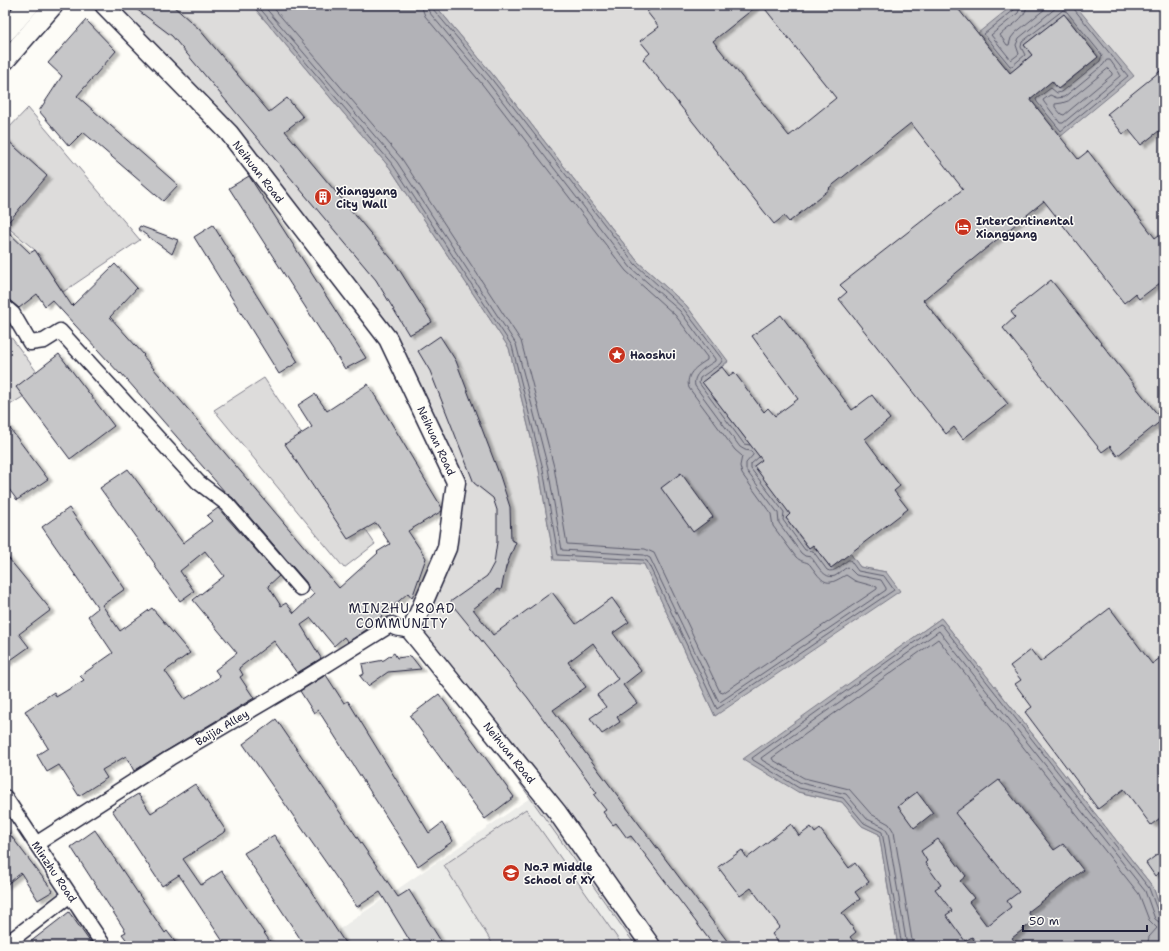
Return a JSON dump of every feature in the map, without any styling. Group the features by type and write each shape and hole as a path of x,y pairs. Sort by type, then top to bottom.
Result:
{"main road":[{"path":"5,32 29,5"}],"street":[{"path":"5,61 54,5"},
{"name":"Neihuan Road","path":"104,5 229,133 388,339 456,482 447,548 411,631 557,812 651,946"},
{"path":"5,307 13,314 30,343 44,340 60,331 198,482 226,504 300,588"},
{"name":"Baijia Alley","path":"36,844 170,758 294,685 392,624 395,628 411,631"},
{"name":"Minzhu Road","path":"5,797 104,946"},
{"path":"5,945 70,895"}],"shaded area":[{"path":"104,5 252,5 390,168 509,348 539,470 554,559 644,564 715,716 886,572 860,567 850,553 831,568 813,545 809,548 786,518 790,515 753,438 748,442 702,382 728,362 686,305 638,262 493,75 435,5 1164,5 1164,918 1153,887 941,618 834,695 798,792 842,802 862,826 879,834 898,946 636,946 411,631 447,548 456,482 388,339 229,133"},
{"path":"28,108 140,240 63,292 35,250 5,225 5,132"},
{"path":"5,329 45,383 5,408"},
{"path":"264,378 375,544 344,568 214,410"},
{"name":"No.7 Middle School of XY","path":"540,791 651,946 315,946"},
{"path":"526,809 623,946 494,946 444,865"}],"water":[{"name":"Haoshui","path":"252,5 435,5 493,75 638,262 686,305 728,361 703,382 748,442 753,438 790,514 786,518 808,548 813,545 831,568 850,553 860,567 886,572 900,591 715,716 644,564 554,560 539,470 509,348 390,168"},
{"path":"1013,5 1075,5 1134,76 1060,137 1030,99 1052,81 1059,89 1098,57 1064,14 1024,45 1032,55 1010,73 978,33"},
{"path":"941,618 1153,887 1160,908 1163,925 1164,933 1161,946 898,946 879,834 862,826 842,802 798,792 743,759"}],"building":[{"name":"Xiangyang City Wall","path":"131,5 172,5 199,29 269,112 287,98 303,117 285,131 395,263 432,322 409,335 376,280 172,36"},
{"name":"InterContinental Xiangyang","path":"655,5 758,5 713,41 789,136 836,98 762,5 955,5 1010,73 1032,55 1024,45 1064,14 1098,57 1058,89 1052,81 1030,99 1078,159 1088,151 1155,238 1164,231 1164,280 1139,299 1135,294 1124,303 1044,201 923,300 1008,404 963,439 954,427 946,434 839,299 847,292 840,285 963,189 911,123 789,222 784,216 774,224 643,59 650,53 640,41 659,27 647,12"},
{"path":"86,20 116,51 77,96 178,185 163,201 83,132 69,146 39,111 62,76 48,63"},
{"path":"1164,68 1164,127 1141,145 1129,130 1123,134 1107,114"},
{"path":"5,138 47,176 5,226"},
{"path":"249,176 366,358 345,369 229,188"},
{"path":"213,225 298,362 279,374 194,237"},
{"path":"140,226 178,240 172,254 138,229"},
{"path":"5,229 30,253 35,250 72,306 115,264 137,288 110,317 144,355 143,356 339,588 378,553 377,552 390,544 376,523 348,539 285,444 312,427 298,405 315,394 327,411 368,384 442,508 442,511 408,531 426,558 412,598 408,593 366,630 348,642 344,637 334,646 311,618 301,625 321,658 320,659 297,673 274,641 239,668 243,675 240,677 254,698 134,771 126,756 102,770 107,778 79,796 59,765 47,772 37,755 48,748 25,711 54,692 56,697 84,680 80,676 113,653 88,616 98,608 42,527 69,508 125,589 102,605 120,631 152,608 190,653 165,671 185,699 220,677 215,670 237,653 193,600 224,576 205,551 180,571 194,591 180,601 100,488 128,469 183,543 212,521 207,516 218,508 279,576 268,586 281,606 286,603 294,613 314,594 306,582 233,498 225,492 121,373 120,374 52,300 45,306 37,294 19,308 8,299 5,295"},
{"path":"1051,280 1162,420 1117,456 1110,446 1102,452 1003,328 1015,317 1011,312"},
{"path":"781,315 852,410 872,395 890,419 865,439 900,486 894,491 908,509 831,568 813,545 809,548 786,518 790,514 754,466 762,460 702,382 722,367 729,376 734,372 764,412 768,408 775,416 798,399 752,336"},
{"path":"440,336 456,361 500,476 510,507 511,540 516,542 506,567 501,590 497,589 473,609 493,635 552,592 576,624 612,598 629,622 613,633 641,671 623,685 637,703 617,717 620,722 602,734 590,718 606,707 597,695 618,679 593,643 568,662 586,687 553,710 731,946 714,946 631,836 627,838 616,823 613,825 603,812 606,810 594,795 597,793 528,698 450,602 487,576 494,563 497,542 497,510 493,498 474,483 430,371 418,351"},
{"path":"59,354 114,426 70,459 16,387"},
{"path":"5,422 48,479 17,500 5,484"},
{"path":"681,473 713,517 693,532 661,488"},
{"path":"5,554 51,610 19,634 29,647 5,664"},
{"path":"1110,608 1152,664 1164,655 1164,815 1151,825 1124,789 1098,809 1025,712 1032,707 1015,684 1021,680 1010,666 1031,650 1040,662"},
{"path":"394,653 397,658 411,656 421,669 388,672 368,686 360,676 364,674 362,664 384,660"},
{"path":"326,675 344,703 348,701 429,833 442,823 453,841 418,866 318,710 314,713 300,691"},
{"path":"439,694 514,797 485,819 410,716"},
{"path":"276,719 398,897 409,890 444,946 413,946 380,892 357,907 243,744"},
{"path":"999,780 1054,850 1063,844 1083,870 1028,912 1034,921 1012,938 1018,946 978,946 972,937 965,941 946,915 952,911 935,889 941,885 925,863 927,861 921,851 938,839 966,876 960,881 974,898 969,902 987,926 1011,907 1007,901 1019,892 955,813"},
{"path":"195,784 226,831 183,859 201,885 222,871 273,946 226,946 179,875 162,886 112,810 138,794 151,813"},
{"path":"917,792 933,813 914,828 898,806"},
{"path":"791,824 799,836 811,827 815,833 820,829 849,868 855,863 869,882 855,892 860,899 842,913 856,932 850,937 857,946 781,946 772,934 780,927 751,888 740,896 718,867 742,850 747,858"},
{"path":"5,828 53,891 38,900 21,873 5,886"},
{"path":"95,830 165,933 167,931 178,946 131,946 122,934 126,932 71,847"},
{"path":"274,835 347,946 305,946 244,853"},
{"path":"1158,854 1164,861 1164,869 1155,876 1146,863"},
{"path":"69,912 93,946 25,946"}],"place":[{"name":"Xiangyang City Wall","path":"323,197"},
{"name":"InterContinental Xiangyang","path":"963,227"},
{"name":"Haoshui","path":"617,355"},
{"name":"No.7 Middle School of XY","path":"511,873"}],"district":[{"name":"MINZHU ROAD COMMUNITY","path":"402,616"}]}
